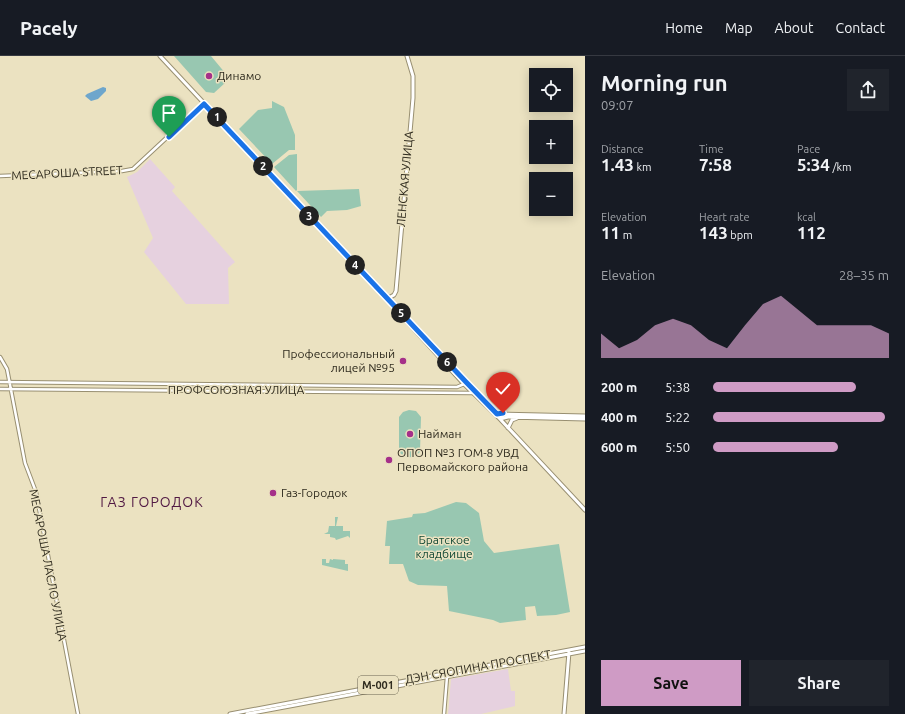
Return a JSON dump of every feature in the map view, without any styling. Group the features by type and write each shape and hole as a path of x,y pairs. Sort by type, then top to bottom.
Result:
{"main road":[{"path":"160,56 585,510"},
{"name":"ЛЕНСКАЯ УЛИЦА","path":"387,299 394,295 396,290 413,98 413,76 407,56"},
{"path":"465,383 472,393 496,415 585,417"},
{"path":"500,419 506,417 556,416"},
{"path":"508,428 512,420 518,417"},
{"name":"ДЭН СЯОПИНА ПРОСПЕКТ","path":"569,652 585,647"},
{"name":"ДЭН СЯОПИНА ПРОСПЕКТ","path":"230,714 569,652 585,651"},
{"path":"564,714 569,652"},
{"name":"ДЭН СЯОПИНА ПРОСПЕКТ","path":"247,714 447,674"}],"street":[{"name":"МЕСАРОША STREET","path":"0,176 133,169 204,104"},
{"name":"МЕСАРОША ЛАСЛО УЛИЦА","path":"0,357 7,369 25,463 36,492 78,714"},
{"name":"ПРОФСОЮЗНАЯ УЛИЦА","path":"0,382 457,387 465,383"},
{"name":"ПРОФСОЮЗНАЯ УЛИЦА","path":"0,389 472,393"},
{"path":"444,714 447,674"}],"shaded area":[{"path":"150,159 175,187 172,191 235,262 228,268 229,304 186,304 144,252 153,238 127,177 137,172"},
{"path":"508,669 511,691 515,691 515,706 481,714 448,714 451,679"}],"green space":[{"name":"Динамо","path":"174,56 211,56 226,74 226,82 214,93 206,92"},
{"path":"272,101 284,107 295,135 295,150 289,150 272,164 239,129 258,110 272,108"},
{"path":"297,154 296,191 274,167 289,155"},
{"path":"359,189 361,206 347,210 327,211 321,217 297,191"},
{"name":"Найман","path":"409,410 416,411 421,417 420,452 415,456 406,457 399,452 399,417 403,412"},
{"name":"Братское кладбище","path":"456,502 466,503 479,513 484,541 494,553 559,544 570,612 556,615 537,616 535,606 525,607 526,620 500,623 493,620 449,611 447,586 418,585 409,581 403,564 389,564 390,546 385,546 387,521 412,517 413,514 425,513"},
{"path":"335,517 338,517 336,526 343,526 343,531 350,531 350,538 348,536 336,540 335,538 330,537 330,534 324,534 328,532 329,526 335,526"},
{"path":"322,559 326,559 326,563 329,563 330,559 345,560 345,564 348,564 348,571 322,565"}],"water":[{"path":"103,87 106,88 106,91 98,99 91,101 85,96 87,94"}],"place":[{"name":"Динамо","path":"209,76"},
{"name":"Профессиональный лицей №95","path":"403,361"},
{"name":"Найман","path":"410,434"},
{"name":"ОПОП №3 ГОМ-8 УВД Первомайского района","path":"389,460"},
{"name":"Газ-Городок","path":"273,493"}],"district":[{"name":"ГАЗ ГОРОДОК","path":"152,502"}],"route":[{"path":"169,137 204,104 466,382 497,414 503,413"}]}
